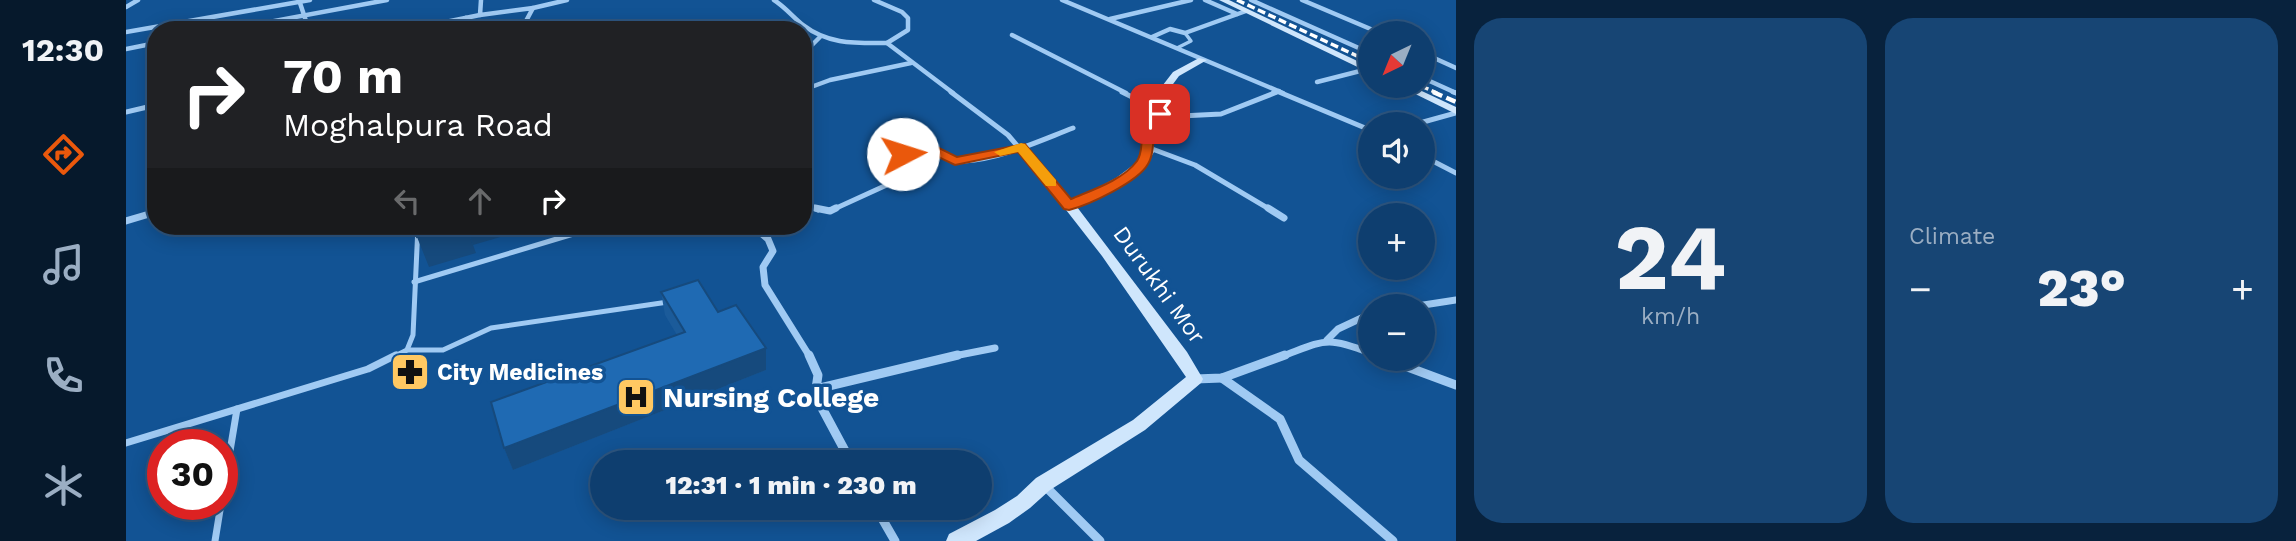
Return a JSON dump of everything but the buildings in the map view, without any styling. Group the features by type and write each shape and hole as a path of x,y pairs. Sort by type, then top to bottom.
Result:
{"street":[{"path":"126,7 138,0"},
{"path":"265,0 268,7"},
{"path":"188,21 310,0"},
{"path":"337,0 340,8"},
{"path":"272,21 387,0"},
{"path":"480,15 481,0"},
{"path":"451,21 567,0"},
{"path":"774,0 786,7 798,21"},
{"path":"874,0 902,12 908,18 908,30 889,45"},
{"path":"1062,0 1358,125"},
{"path":"1109,19 1191,0"},
{"path":"1205,0 1222,2 1358,64"},
{"path":"1251,0 1358,48"},
{"path":"1302,0 1358,24"},
{"path":"300,1 305,21"},
{"path":"526,21 534,8"},
{"path":"1152,37 1170,30 1185,33 1242,13"},
{"path":"466,18 470,21"},
{"path":"126,32 147,28"},
{"path":"812,32 832,42 889,45 1021,147 1069,206 1130,176 1141,165 1148,152 1149,133 1158,113 1154,103 1177,74 1202,60"},
{"path":"1012,35 1158,113 1221,114 1279,91"},
{"path":"812,44 820,37"},
{"path":"126,49 147,45"},
{"path":"1435,58 1456,68"},
{"path":"812,87 830,80 911,63"},
{"path":"1317,82 1358,72"},
{"path":"1435,83 1456,93"},
{"path":"1428,98 1456,112"},
{"path":"126,112 147,107"},
{"path":"1435,118 1456,112"},
{"path":"812,206 830,211 913,173 901,159 903,154 921,148 929,147 955,161 1021,147 1073,128"},
{"path":"1147,147 1195,165 1284,218"},
{"path":"1435,162 1456,173"},
{"name":"Durukhi Mor","path":"956,541 995,522 1031,498 1043,484 1139,425 1195,379 1182,354 1166,336 1100,240 1069,206"},
{"path":"126,221 147,215"},
{"path":"762,235 772,244 773,251 762,266 761,275 803,343 818,374 816,388 822,408 845,450"},
{"path":"1435,303 1456,300"},
{"path":"1195,379 1222,379 1327,340 1338,329 1358,320"},
{"path":"1327,340 1358,348"},
{"path":"816,388 912,364 995,348"},
{"path":"1418,371 1456,385"},
{"path":"1222,379 1280,418 1287,429 1290,451 1298,460 1393,541"},
{"path":"1043,484 1100,541"},
{"path":"883,520 895,541"}],"lane":[{"path":"1177,48 1191,41 1185,33"},
{"path":"407,350 413,335 417,235"},
{"path":"414,282 570,235"},
{"path":"126,443 368,369 407,350 443,349 491,328 678,300"},
{"path":"234,429 237,409"},
{"path":"215,541 218,520"}],"railway":[{"path":"1237,0 1358,56"},
{"path":"1435,93 1456,102"}],"slow traffic":[{"path":"1000,152 1021,147 1051,183"}],"place":[{"name":"City Medicines","path":"410,372"},
{"name":"Nursing College","path":"636,397"}],"route":[{"path":"903,154 929,147 947,158 965,161 1021,147 1069,206 1130,176 1141,165 1148,152 1149,133 1161,117 1160,114"}]}
